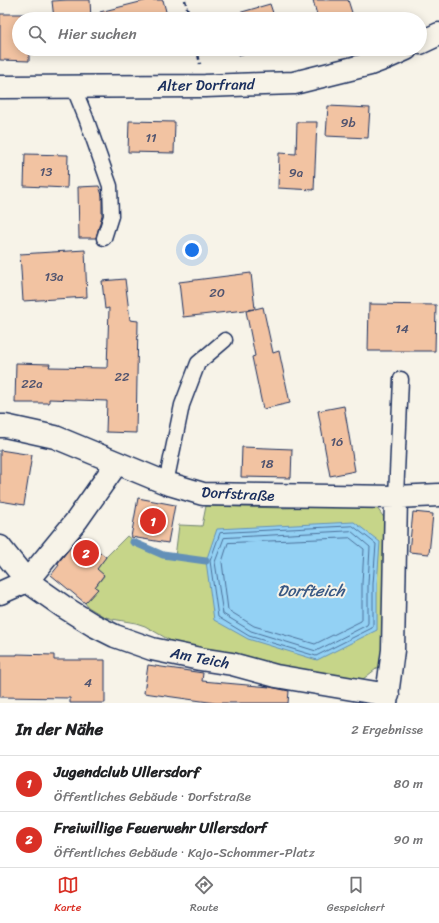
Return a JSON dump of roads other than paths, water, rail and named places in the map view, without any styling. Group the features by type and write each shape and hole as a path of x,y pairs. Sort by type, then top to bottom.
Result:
{"street":[{"path":"427,40 439,34"},
{"name":"Alter Dorfrand","path":"0,87 205,86 294,83 370,64 390,56"},
{"name":"Dorfstraße","path":"0,426 55,437 166,483 203,494 396,497 439,495"},
{"path":"0,593 27,581 77,520 117,463"},
{"name":"Am Teich","path":"0,547 27,581 64,608 92,625 115,636 152,649 232,664 276,676 387,699 393,650 396,497"}],"lane":[{"path":"72,86 86,118 110,186 111,216 104,238"},
{"path":"166,483 182,405 198,363 225,340"},
{"path":"396,497 401,378"}],"water":[{"name":"Dorfteich","path":"354,522 380,542 377,584 377,630 317,660 248,639 214,620 206,561 217,529"}],"waterway":[{"path":"133,542 163,555 206,561"}],"place":[{"name":"Jugendclub Ullersdorf","path":"153,521"},
{"name":"Freiwillige Feuerwehr Ullersdorf","path":"86,553"}]}
